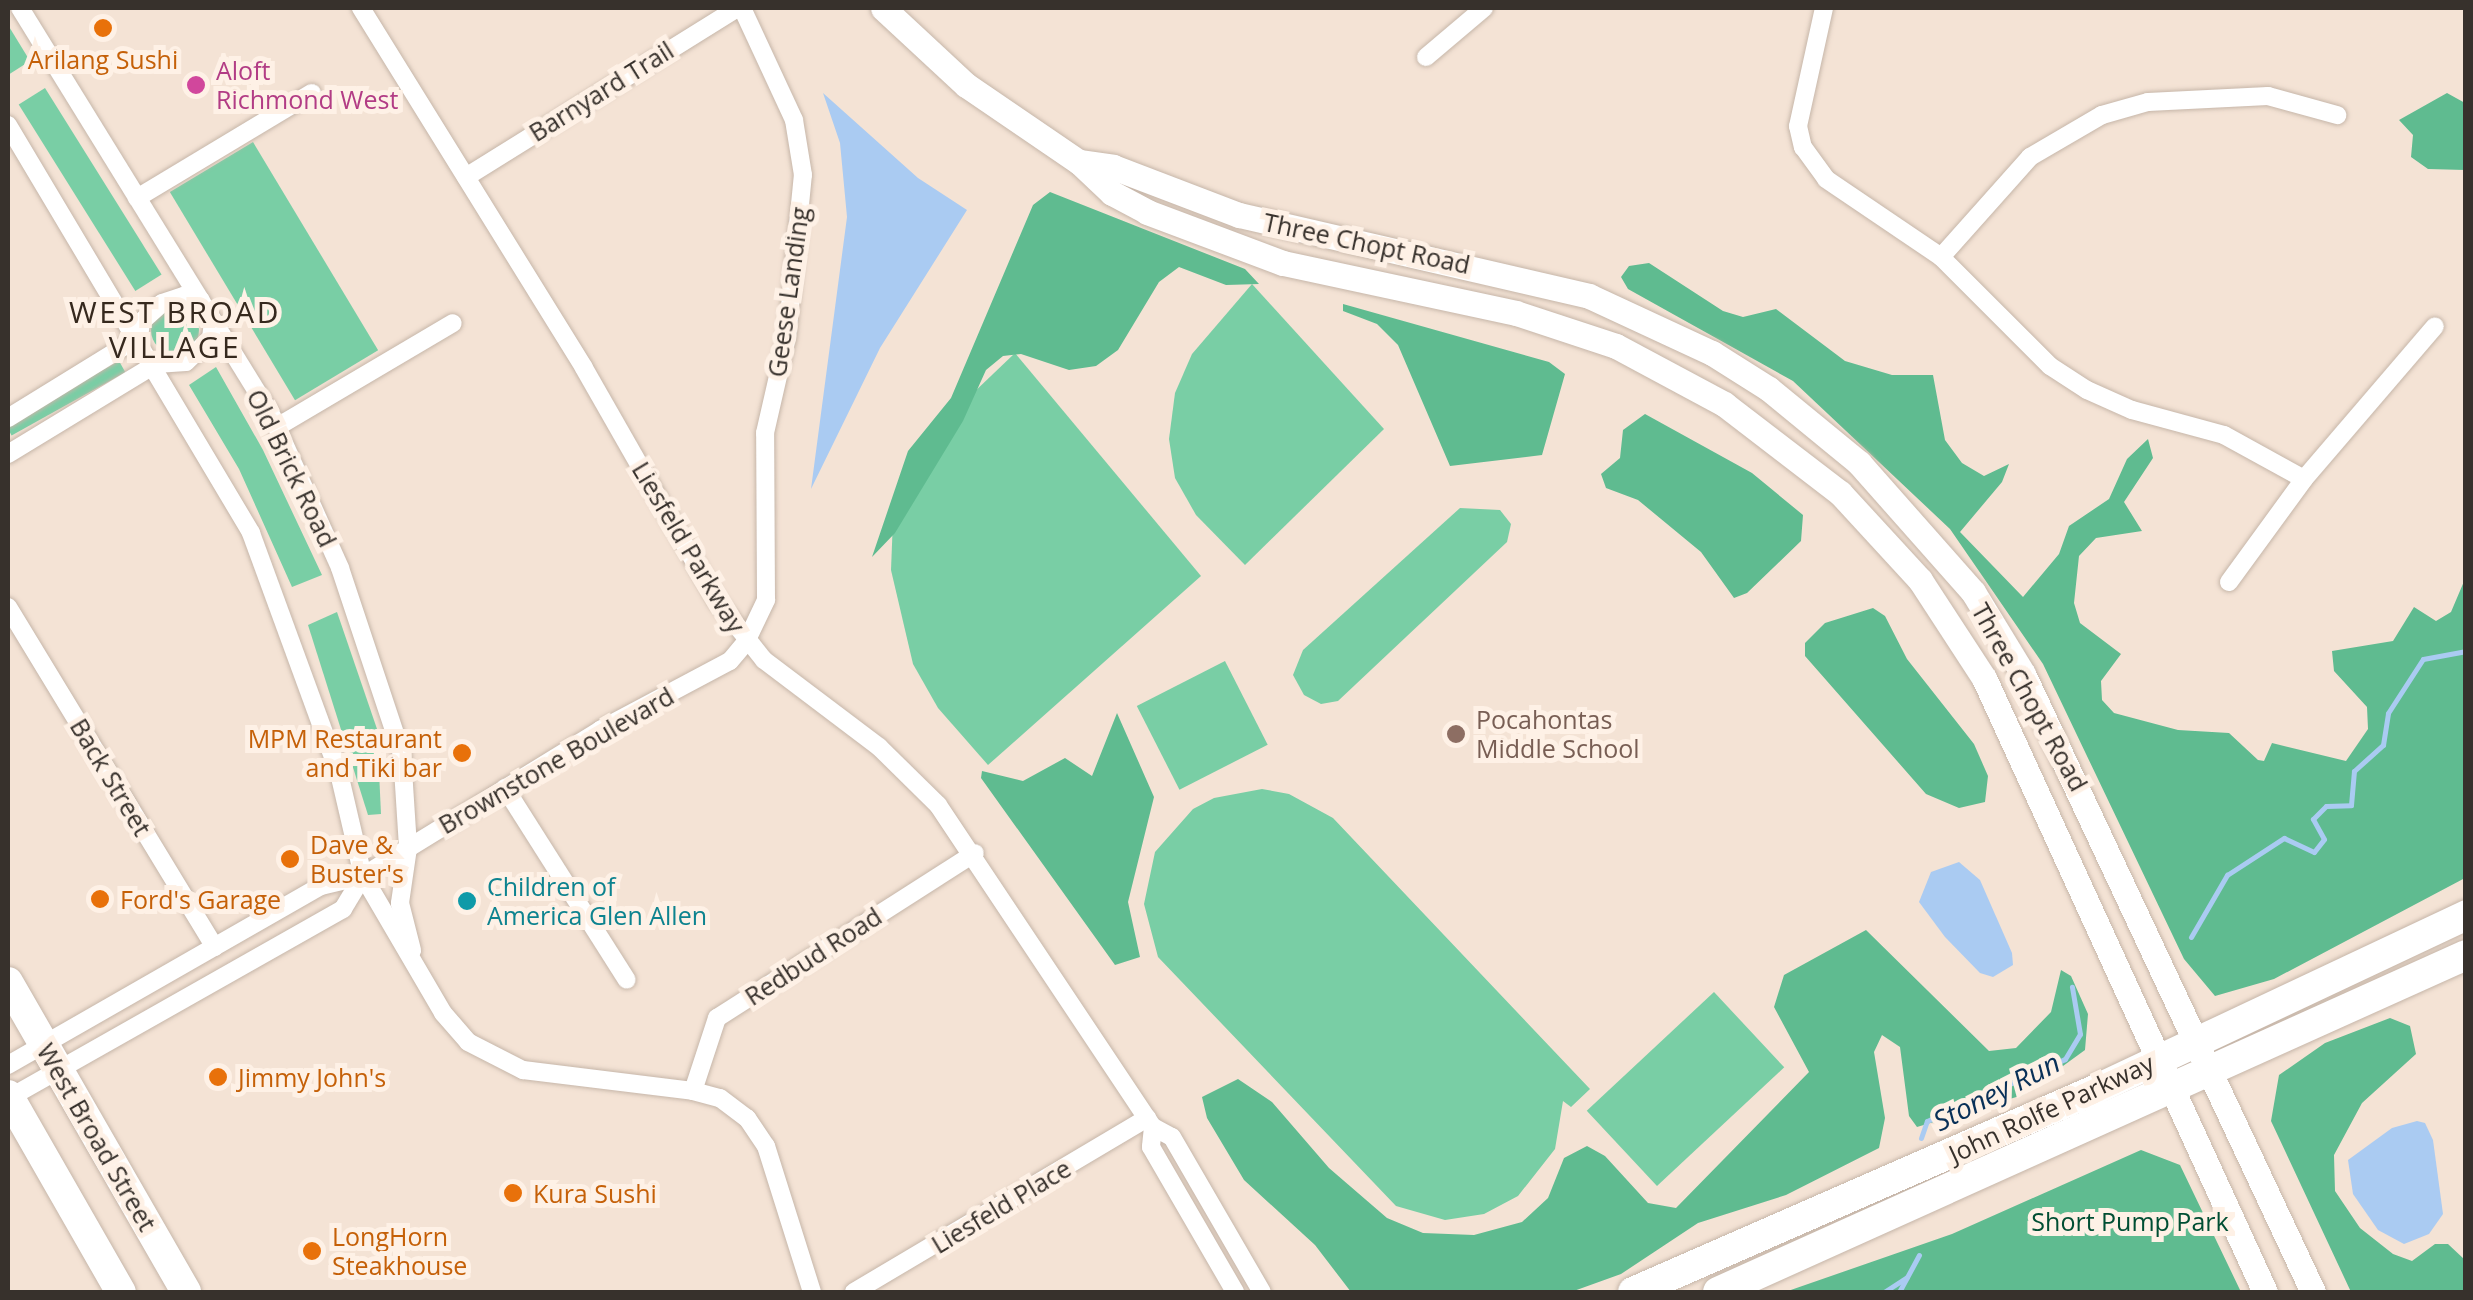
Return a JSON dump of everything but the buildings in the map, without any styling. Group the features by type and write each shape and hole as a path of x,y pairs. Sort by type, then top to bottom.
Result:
{"main road":[{"name":"Three Chopt Road","path":"883,8 966,85 1080,162 1112,194 1250,253 1516,313 1616,346 1724,404 1809,466 1920,580 1984,678 2265,1292"},
{"name":"Three Chopt Road","path":"1080,162 1239,215 1589,296 1712,353 1822,429 1937,546 1997,630 2076,776 2312,1292"},
{"name":"John Rolfe Parkway","path":"1634,1292 2157,1060 2466,915"},
{"name":"John Rolfe Parkway","path":"1718,1292 2212,1074 2466,955"},
{"name":"West Broad Street","path":"8,982 186,1292"},
{"path":"8,1097 121,1292"}],"street":[{"name":"Old Brick Road","path":"20,8 276,427 340,568 402,754 408,848 400,903 420,979"},
{"name":"Liesfeld Parkway","path":"361,8 746,642 879,747 975,853 1150,1123 1172,1137 1262,1292"},
{"name":"Barnyard Trail","path":"466,177 740,8"},
{"name":"Geese Landing","path":"740,8 794,120 803,176 787,337 765,432 766,600 746,642"},
{"path":"1426,57 1484,8"},
{"path":"1824,8 1798,112 1803,147 1826,178 1941,257 2050,366 2087,390 2132,410 2224,435 2304,479"},
{"path":"137,198 312,93"},
{"path":"1941,257 2030,157 2102,115 2148,102 2268,96 2336,115"},
{"name":"Old Brick Road","path":"8,124 156,364 258,549 339,773 363,876 420,979 468,1042 495,1061 522,1070 693,1091 720,1098 747,1118 766,1146 812,1292"},
{"path":"8,418 139,338 150,311 172,298 201,300"},
{"path":"8,454 156,364 177,366 194,356 214,334 213,321"},
{"path":"276,427 453,323"},
{"path":"2229,582 2304,479 2434,326"},
{"name":"Back Street","path":"8,607 215,947"},
{"name":"Brownstone Boulevard","path":"8,1065 321,886 363,876 505,788 730,661 746,642"},
{"path":"505,788 627,980"},
{"name":"Redbud Road","path":"693,1091 716,1018 975,853"},
{"name":"Brownstone Boulevard","path":"8,1097 343,909 363,876"},
{"name":"Liesfeld Parkway","path":"1150,1123 1151,1147 1235,1292"},
{"name":"Liesfeld Place","path":"854,1292 1150,1123"}],"green space":[{"path":"8,25 30,61 8,75"},
{"path":"45,88 162,275 135,291 19,104"},
{"path":"2447,93 2465,103 2465,170 2428,169 2411,157 2413,135 2399,120"},
{"path":"253,142 378,350 295,400 170,192"},
{"path":"1050,192 1245,269 1259,284 1226,285 1179,267 1159,282 1118,350 1096,366 1069,370 1021,354 1003,356 986,370 963,421 895,533 872,557 908,451 951,398 1033,205"},
{"path":"1649,263 1723,311 1743,317 1776,309 1845,361 1892,375 1933,375 1945,440 1962,463 1984,476 2009,464 2002,482 1960,532 2023,597 2059,554 2069,526 2109,499 2127,459 2148,439 2153,458 2124,502 2142,531 2096,538 2079,556 2074,603 2080,623 2121,654 2101,681 2102,700 2114,713 2178,730 2229,733 2258,760 2264,761 2272,743 2346,761 2368,729 2367,707 2334,671 2332,651 2393,641 2414,607 2436,621 2451,612 2465,579 2465,878 2274,979 2215,996 2184,959 2043,664 1950,529 1793,381 1628,289 1621,277 1629,266"},
{"path":"1252,284 1384,429 1245,565 1196,515 1175,478 1169,439 1175,393 1192,354"},
{"path":"1343,304 1549,362 1565,374 1542,455 1450,466 1398,345 1377,324 1343,311"},
{"path":"175,306 192,313 199,330 192,347 175,354 158,347 151,330 158,313"},
{"path":"1015,353 1201,576 988,765 938,708 913,664 891,570 893,519 948,417"},
{"path":"119,361 125,372 12,435 8,423"},
{"path":"216,367 263,450 322,575 292,587 239,469 189,385"},
{"path":"1645,414 1752,473 1803,515 1801,541 1747,593 1734,598 1701,552 1638,500 1606,488 1601,474 1620,458 1623,430"},
{"path":"1460,508 1500,510 1511,524 1507,542 1338,701 1321,704 1304,695 1293,675 1303,650"},
{"path":"1873,608 1885,616 1907,659 1974,744 1988,776 1985,802 1959,808 1926,794 1805,656 1805,643 1825,623"},
{"path":"337,612 377,729 381,814 368,815 308,625"},
{"path":"1225,661 1268,745 1179,790 1137,706"},
{"path":"1117,713 1154,797 1128,902 1140,957 1115,965 981,778 982,771 1023,781 1065,758 1092,776"},
{"path":"1262,789 1289,794 1333,818 1590,1089 1571,1107 1563,1101 1555,1149 1518,1196 1484,1214 1445,1220 1396,1206 1158,957 1144,904 1155,852 1193,809 1214,798"},
{"path":"1866,930 1989,1051 2016,1048 2051,1012 2061,970 2071,976 2088,1014 2085,1050 2023,1095 1917,1127 1909,1116 1900,1047 1882,1035 1874,1052 1885,1118 1879,1148 1786,1195 1698,1223 1621,1274 1571,1292 1351,1292 1315,1245 1244,1180 1207,1118 1202,1097 1238,1079 1272,1102 1329,1168 1387,1218 1423,1233 1474,1235 1522,1222 1548,1198 1564,1158 1587,1146 1605,1156 1648,1203 1676,1208 1809,1072 1774,1007 1784,975"},
{"path":"1714,992 1784,1067 1657,1186 1587,1111"},
{"path":"2390,1018 2410,1026 2416,1054 2362,1103 2334,1155 2335,1191 2360,1228 2393,1254 2412,1261 2435,1244 2448,1244 2465,1260 2465,1292 2351,1292 2271,1121 2279,1075 2325,1043"},
{"name":"Short Pump Park","path":"2141,1150 2180,1165 2241,1292 1785,1292 1952,1234"}],"water":[{"path":"823,93 918,178 967,210 880,348 811,489 847,217 840,143"},
{"path":"1959,862 1980,880 2012,953 2013,965 1993,977 1980,973 1945,937 1919,902 1931,872"},
{"path":"2417,1121 2425,1123 2433,1140 2443,1214 2429,1234 2404,1244 2378,1230 2353,1194 2348,1160 2392,1128"}],"waterway":[{"name":"Stoney Run","path":"2191,937 2227,875 2284,838 2314,852 2324,839 2313,819 2326,806 2351,805 2354,771 2383,745 2388,713 2423,659 2466,651"},
{"name":"Stoney Run","path":"1921,1138 1927,1121 2065,1059 2080,1034 2072,987"},
{"name":"Stoney Run","path":"1899,1292 1919,1255"},
{"path":"1884,1292 1907,1277"}],"place":[{"name":"Arilang Sushi","path":"103,28"},
{"name":"Aloft Richmond West","path":"196,85"},
{"name":"Pocahontas Middle School","path":"1456,734"},
{"name":"MPM Restaurant and Tiki bar","path":"462,753"},
{"name":"Dave & Buster's","path":"290,859"},
{"name":"Ford's Garage","path":"100,899"},
{"name":"Children of America Glen Allen","path":"467,901"},
{"name":"Jimmy John's","path":"218,1077"},
{"name":"Kura Sushi","path":"513,1193"},
{"name":"LongHorn Steakhouse","path":"312,1251"}],"district":[{"name":"WEST BROAD VILLAGE","path":"175,329"}]}
